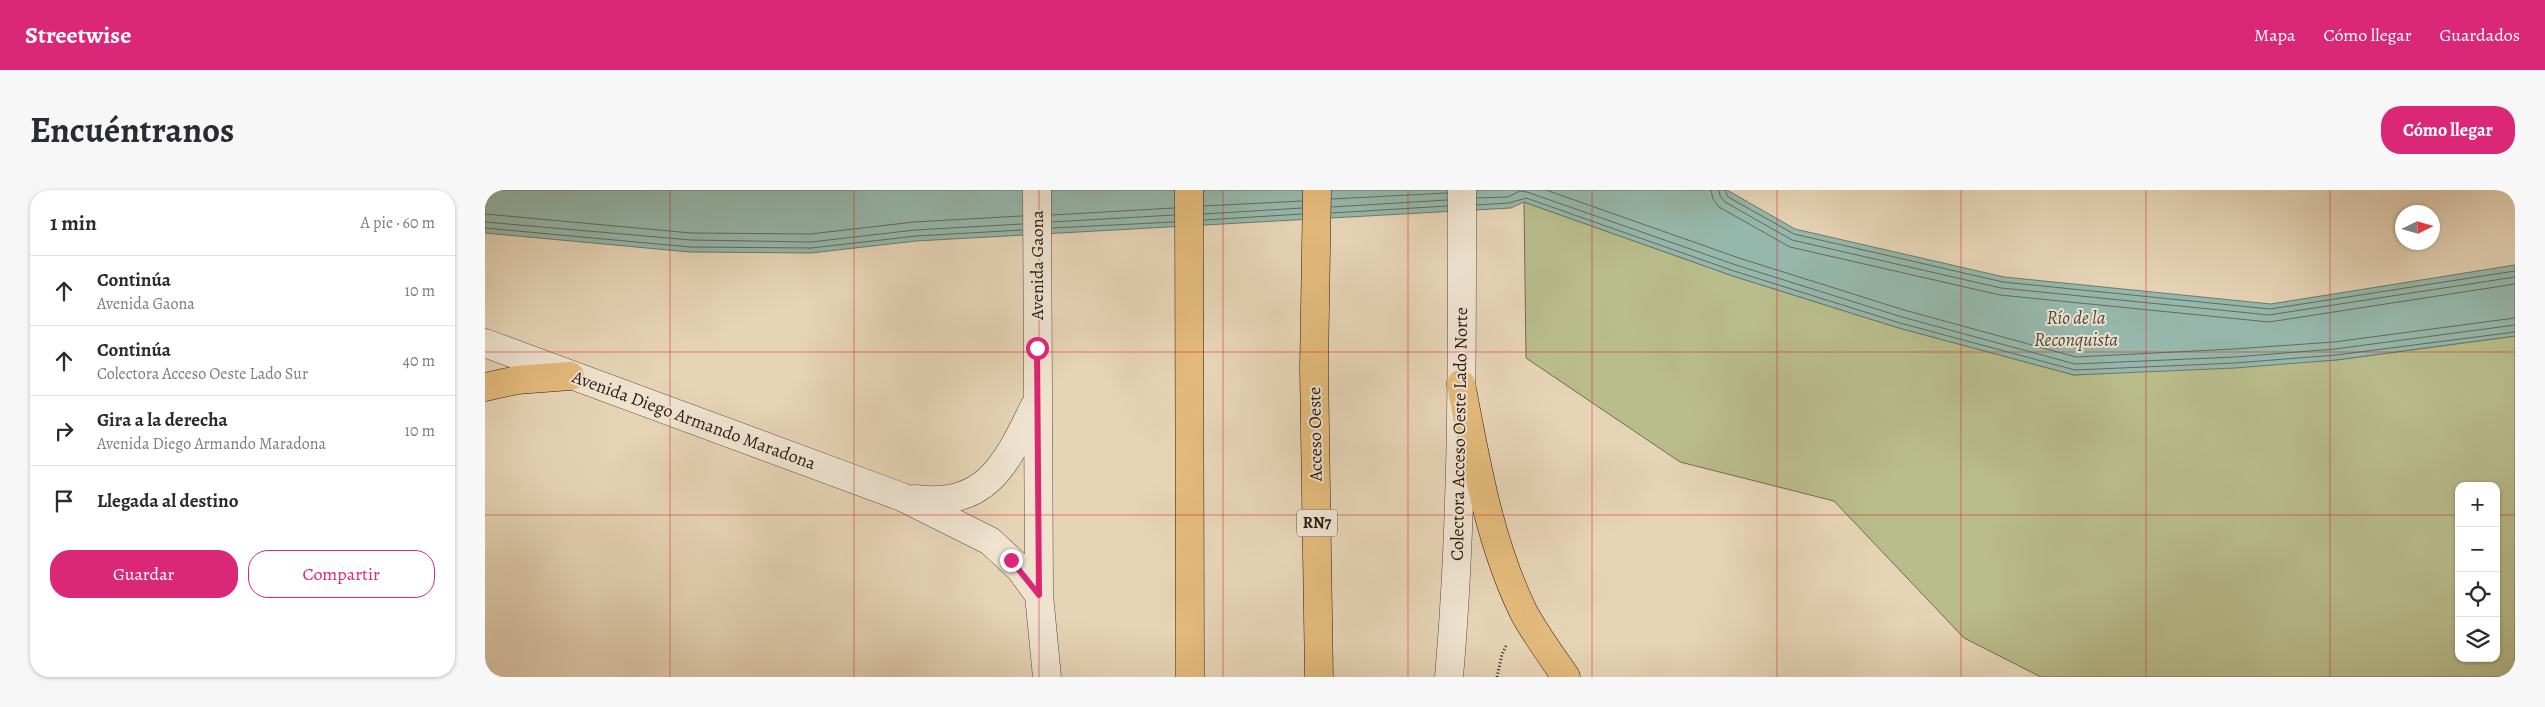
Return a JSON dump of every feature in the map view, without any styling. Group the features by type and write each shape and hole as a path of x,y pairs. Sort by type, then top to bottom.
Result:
{"highway":[{"path":"1189,190 1190,677"},
{"name":"Acceso Oeste","path":"1317,190 1314,368 1319,677"},
{"path":"485,387 517,380 571,376"},
{"path":"1461,384 1483,493 1513,586 1525,614 1566,677"}],"street":[{"name":"Avenida Gaona","path":"1037,190 1039,595 1047,677"},
{"name":"Colectora Acceso Oeste Lado Norte","path":"1449,677 1453,629 1461,384 1462,190"},
{"name":"Avenida Diego Armando Maradona","path":"485,343 903,497 990,541 1020,570 1039,595"},
{"name":"Avenida Diego Armando Maradona","path":"903,497 936,502 963,497 982,487 996,472 1018,440 1037,401"}],"green space":[{"path":"1524,202 1733,276 1899,328 2074,375 2336,360 2515,336 2515,677 2041,677 1964,638 1834,501 1680,462 1526,358"}],"water":[{"name":"Río de la Reconquista","path":"485,190 1727,190 1795,229 2004,277 2271,304 2515,265 2515,336 2336,360 2235,368 2074,375 1899,328 1733,276 1524,202 1511,208 916,241 811,253 690,252 485,233"}],"route":[{"path":"1011,560 1039,595 1037,348"}]}
